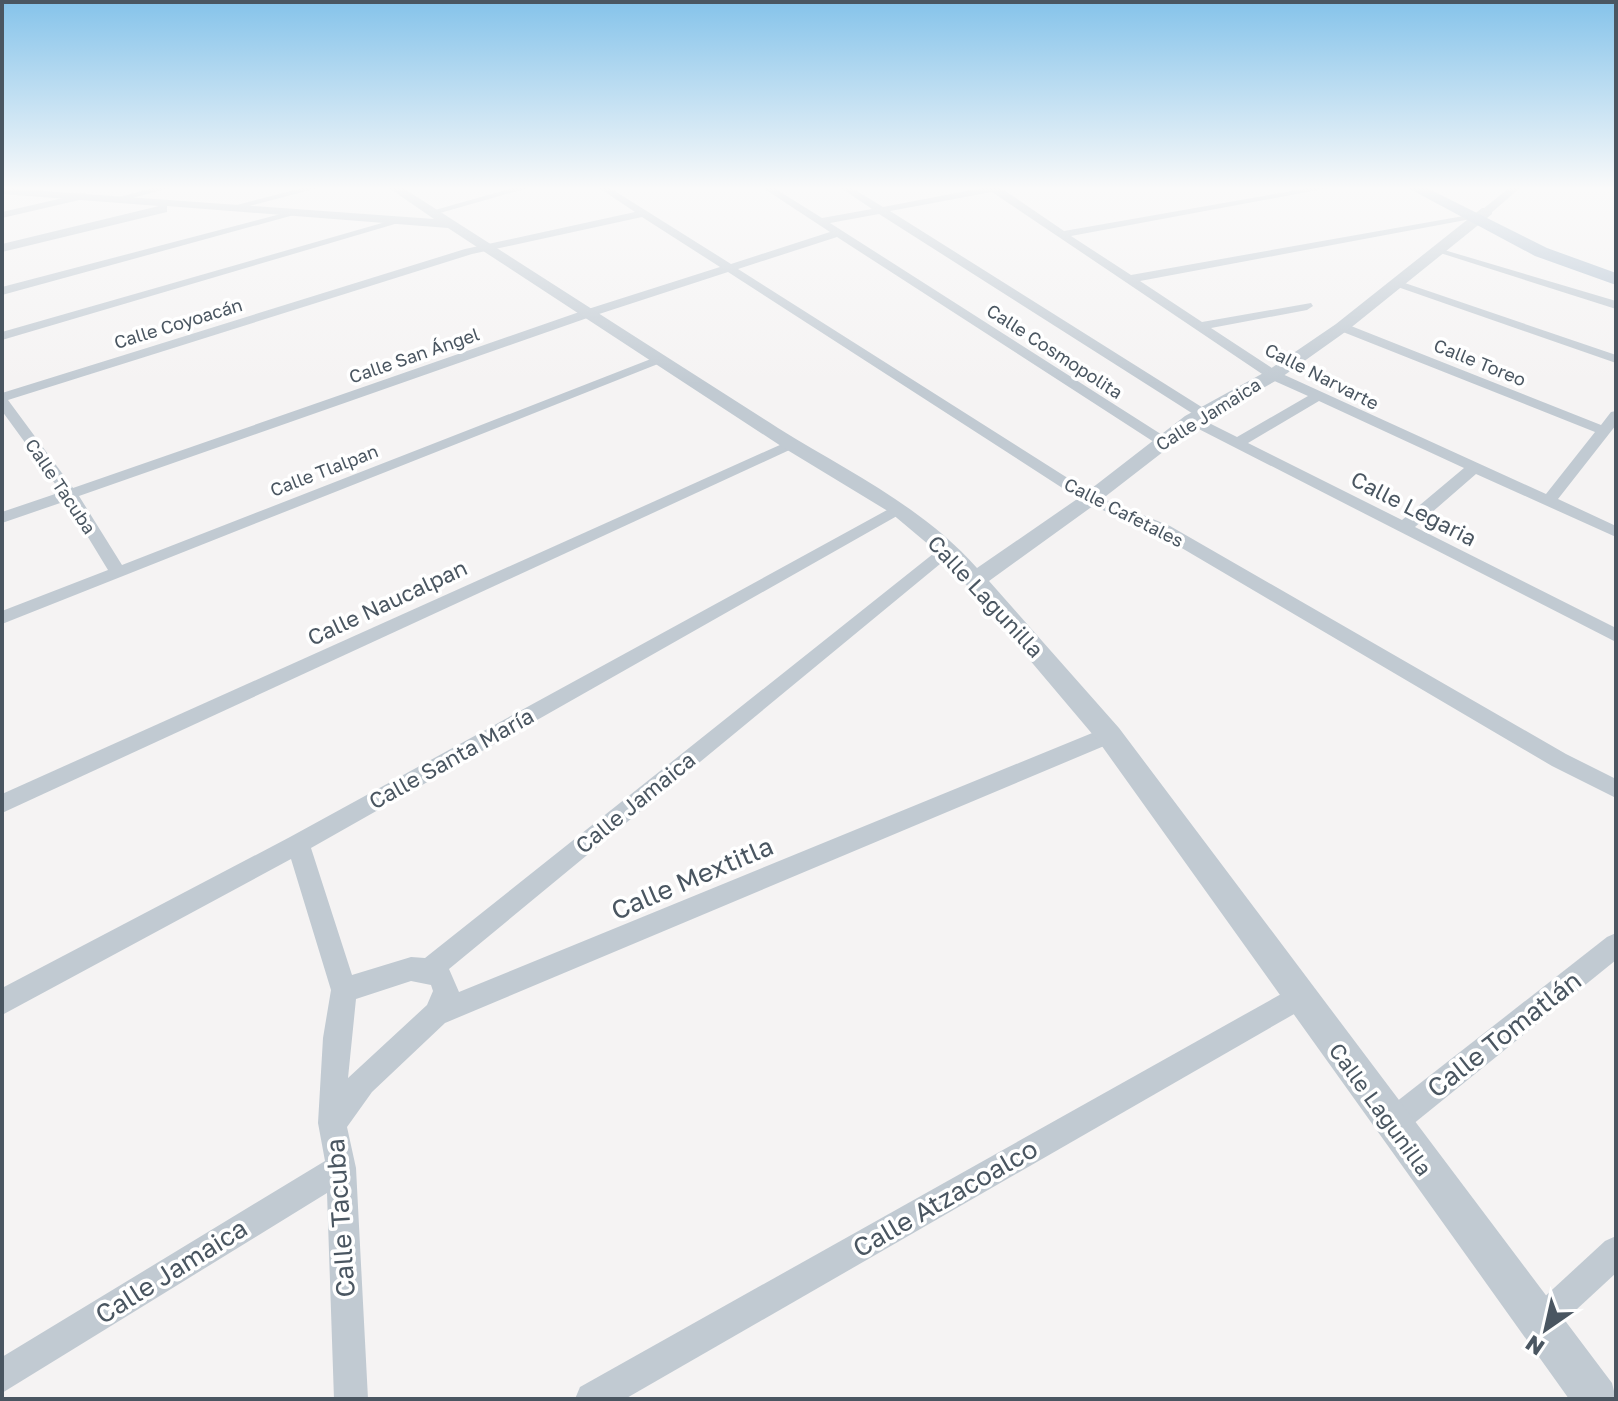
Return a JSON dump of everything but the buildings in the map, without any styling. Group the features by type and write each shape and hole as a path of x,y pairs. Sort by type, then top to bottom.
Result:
{"main road":[{"path":"1545,253 1616,279"},
{"path":"1579,253 1616,267"}],"street":[{"path":"2,291 144,253"},
{"path":"2,336 288,253"},
{"name":"Calle Coyoacán","path":"2,399 470,253"},
{"name":"Calle Lagunilla","path":"495,253 791,444 898,509 949,550 1109,735 1596,1399"},
{"name":"Calle Cafetales","path":"704,253 1090,499 1164,530 1559,760 1616,789"},
{"name":"Calle San Ángel","path":"2,518 589,313 778,253"},
{"name":"Calle Cosmopolita","path":"871,253 1162,441"},
{"name":"Calle Legaria","path":"947,253 1237,443 1616,636"},
{"name":"Calle Narvarte","path":"1091,253 1273,375 1616,532"},
{"path":"1130,279 1272,253"},
{"name":"Calle Jamaica","path":"976,579 1090,499 1162,441 1273,375 1342,327 1433,253"},
{"path":"1452,253 1616,305"},
{"path":"1396,283 1616,359"},
{"path":"1201,326 1307,306"},
{"name":"Calle Toreo","path":"1342,327 1604,431"},
{"name":"Calle Tlalpan","path":"2,618 661,360"},
{"path":"1237,443 1317,397"},
{"name":"Calle Tacuba","path":"2,399 70,494 118,572"},
{"path":"1548,502 1616,415"},
{"name":"Calle Naucalpan","path":"2,804 791,444"},
{"path":"1404,527 1474,468"},
{"name":"Calle Santa María","path":"2,1002 298,844 898,509"},
{"name":"Calle Jamaica","path":"429,970 949,550"},
{"name":"Calle Mextitla","path":"332,1124 362,1082 436,1014 1109,735"},
{"path":"298,844 344,990 411,969 429,970 440,977 446,991 436,1014"},
{"name":"Calle Tomatlán","path":"1392,1123 1616,945"},
{"name":"Calle Tacuba","path":"344,990 336,1038 332,1124 341,1168 351,1399"},
{"name":"Calle Atzacoalco","path":"592,1399 1299,997"},
{"name":"Calle Jamaica","path":"2,1376 341,1168"},
{"path":"1539,1323 1616,1252"}]}
